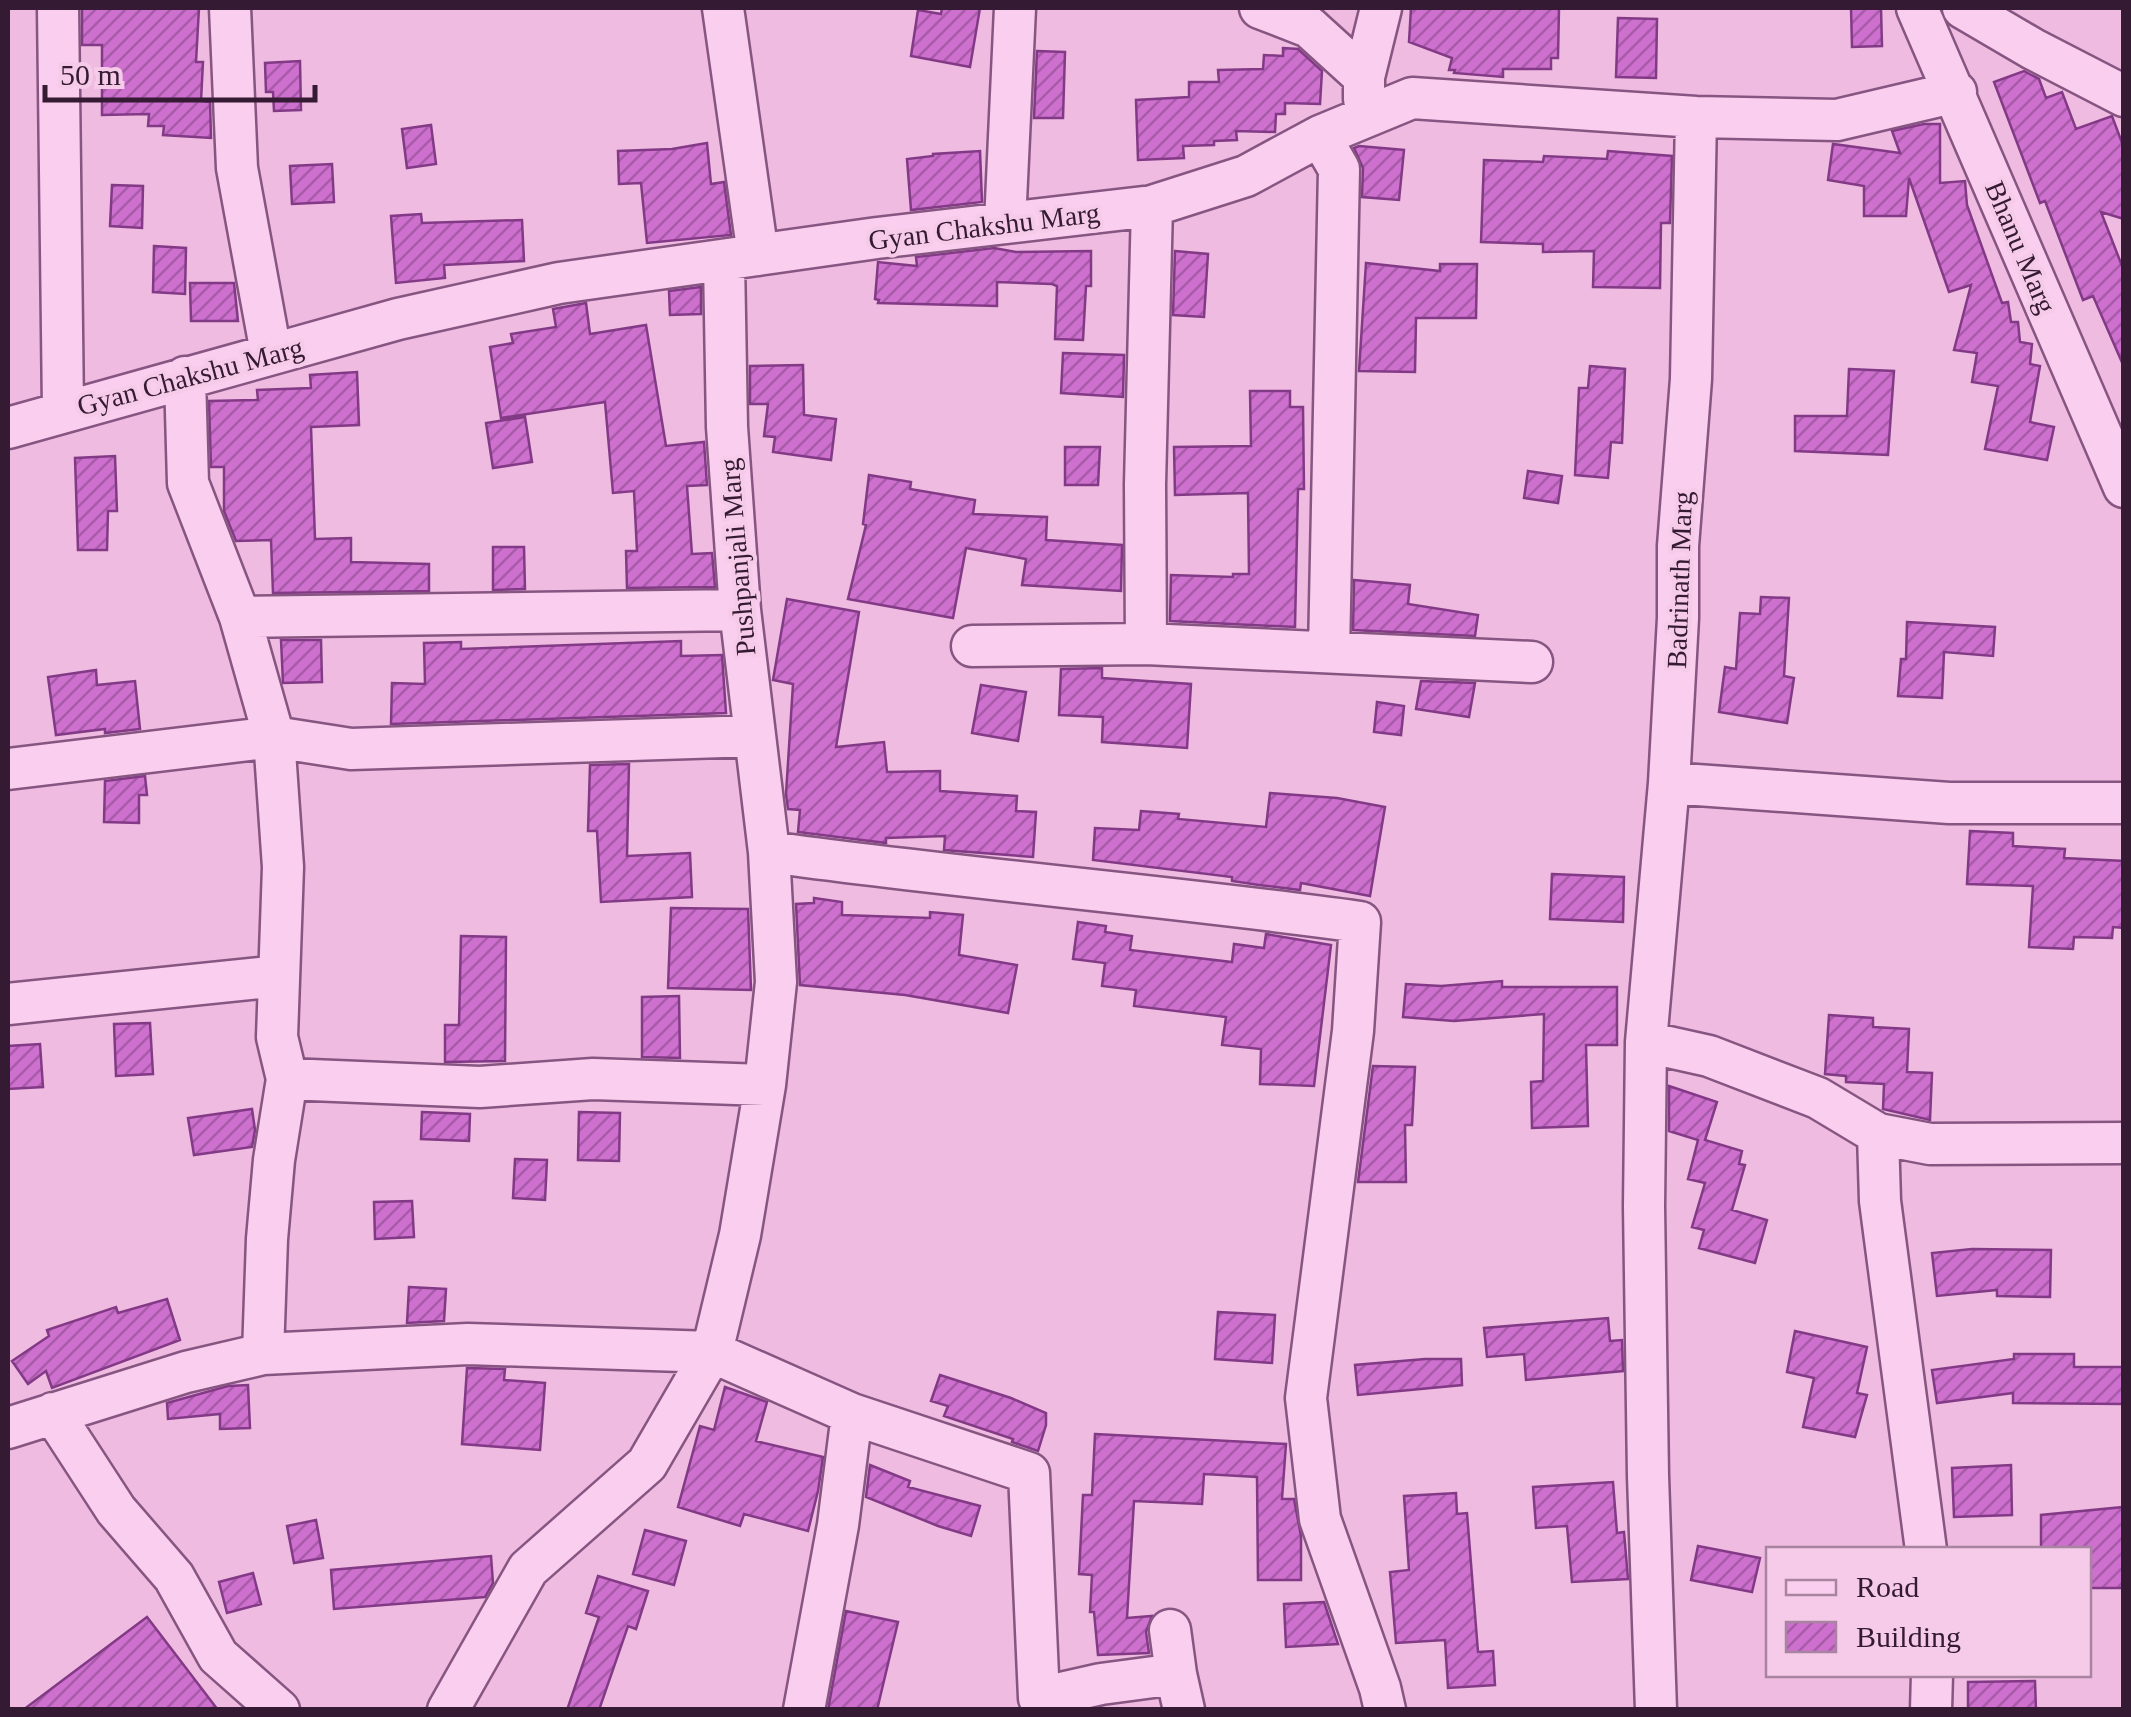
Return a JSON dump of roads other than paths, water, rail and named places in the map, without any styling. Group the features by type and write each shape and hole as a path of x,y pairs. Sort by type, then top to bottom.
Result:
{"street":[{"path":"58,8 63,410"},
{"path":"230,8 237,168 271,353"},
{"name":"Pushpanjali Marg","path":"448,1710 528,1568 647,1464 712,1352 740,1235 765,1085 776,982 769,852 740,610 727,427 741,258 723,8"},
{"path":"1005,223 1015,8"},
{"path":"1260,8 1309,27 1364,77"},
{"path":"1365,118 1364,77 1381,8"},
{"name":"Bhanu Marg","path":"1918,8 2124,487"},
{"path":"1969,9 2032,48 2124,96"},
{"name":"Gyan Chakshu Marg","path":"8,428 398,319 559,283 1152,206 1246,176 1320,136 1412,98 1696,117 1837,120 1956,92"},
{"name":"Badrinath Marg","path":"1656,1710 1648,1476 1646,1042 1670,783 1678,546 1691,379 1696,117"},
{"path":"1320,136 1339,169 1329,652"},
{"path":"1146,644 1145,484 1152,206"},
{"path":"184,377 188,484 240,617 274,737 283,867 277,1037 287,1079 270,1200 263,1354"},
{"path":"240,617 740,610"},
{"path":"972,646 1146,644 1532,662"},
{"path":"8,770 274,737 351,749 754,736"},
{"path":"1670,783 1949,803 2124,803"},
{"path":"769,852 919,873 1245,906 1360,922 1353,1031 1306,1398 1320,1520 1380,1688 1384,1710"},
{"path":"8,1004 278,976"},
{"path":"1646,1042 1709,1056 1800,1091 1878,1134 1930,1144 2124,1144"},
{"path":"287,1079 480,1087 593,1079 765,1085"},
{"path":"1878,1134 1880,1200 1926,1547"},
{"path":"8,1428 186,1372 263,1354 468,1344 712,1352 852,1414 1029,1473 1040,1704 1102,1684 1180,1692 1170,1630"},
{"path":"53,1413 116,1510 174,1577 218,1656 278,1710"},
{"path":"804,1710 838,1525 852,1414"},
{"path":"1931,1710 1932,1677"}]}
